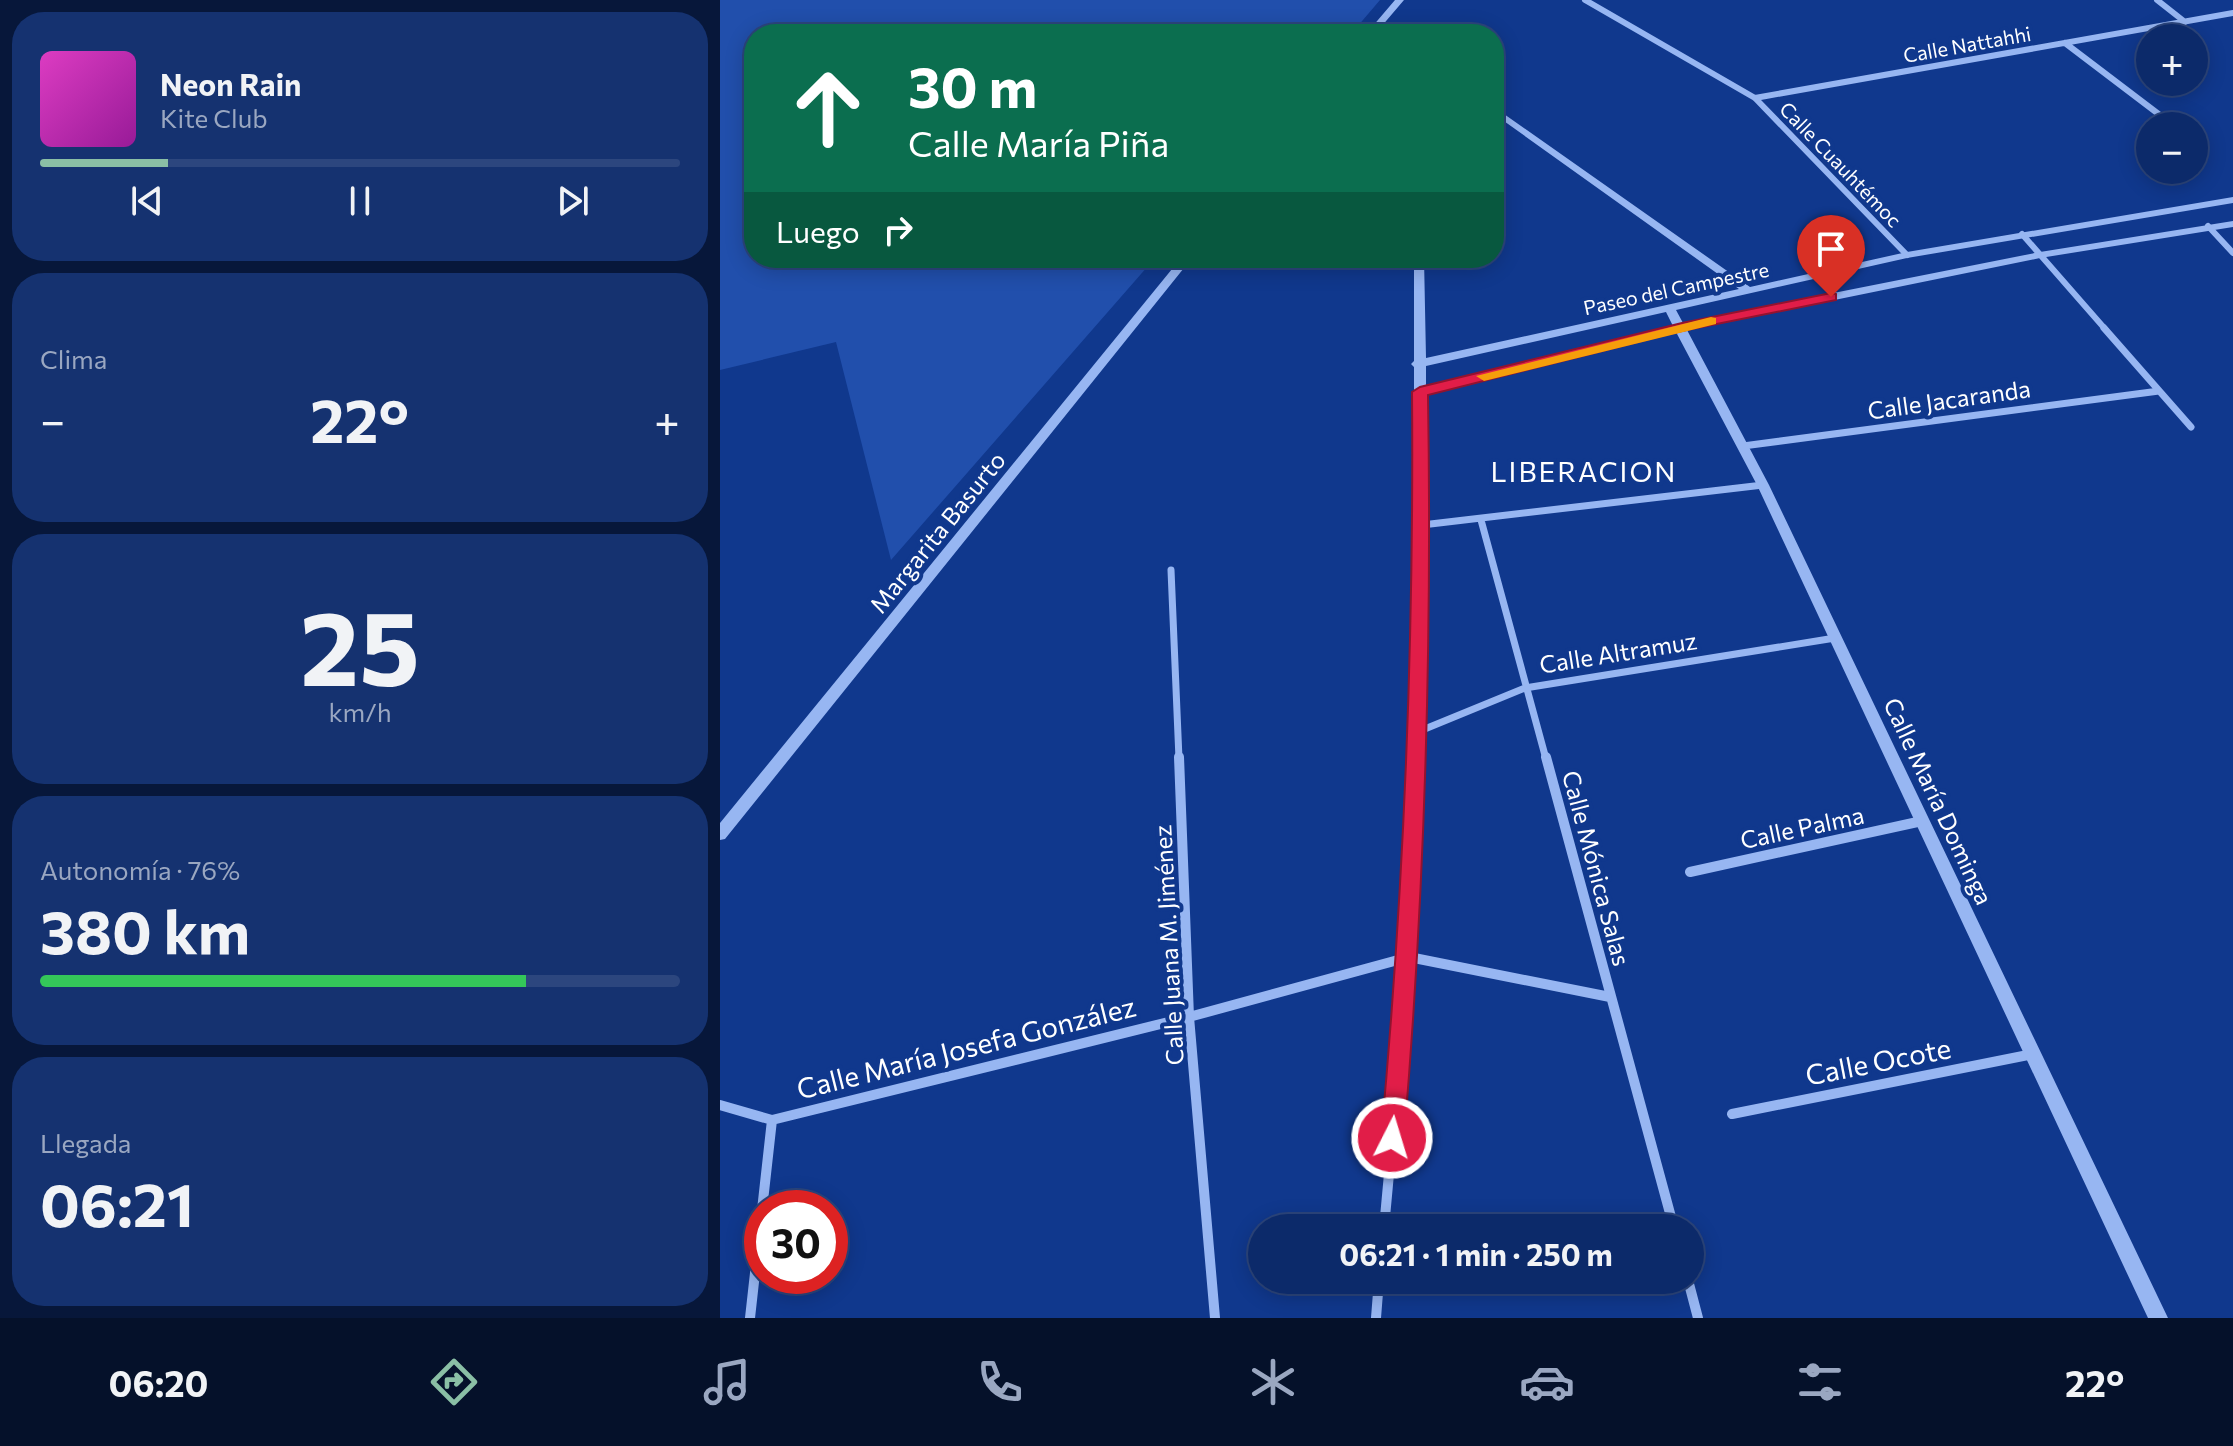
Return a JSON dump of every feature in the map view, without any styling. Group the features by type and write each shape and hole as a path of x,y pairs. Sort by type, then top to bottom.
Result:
{"street":[{"path":"1379,24 1400,0"},
{"name":"Calle Cuauhtémoc","path":"1585,0 1755,98 1907,255"},
{"path":"2157,0 2185,22"},
{"name":"Calle Nattahhi","path":"1755,98 2233,13"},
{"path":"2065,43 2156,112"},
{"path":"1504,117 1747,290"},
{"name":"Paseo del Campestre","path":"1417,364 1907,255 2231,200"},
{"name":"Paseo del Campestre","path":"1420,392 1682,327 2040,255 2233,224"},
{"path":"2208,226 2233,253"},
{"path":"2022,234 2191,427"},
{"name":"Margarita Basurto","path":"720,834 1179,268"},
{"path":"1385,1214 1409,957 1422,525 1417,364 1419,268"},
{"name":"Calle María Dominga","path":"1669,307 1763,485 2158,1318"},
{"name":"Calle Jacaranda","path":"1743,446 2159,391"},
{"path":"1422,525 1763,485"},
{"name":"Calle Mónica Salas","path":"1481,520 1670,1214"},
{"name":"Calle Juana M. Jiménez","path":"1171,570 1189,1017 1215,1318"},
{"name":"Calle Altramuz","path":"1415,733 1525,688 1835,638"},
{"name":"Calle Palma","path":"1690,872 1922,821"},
{"path":"1409,957 1610,997"},
{"name":"Calle María Josefa González","path":"720,1105 772,1120 1189,1017 1409,957"},
{"name":"Calle Ocote","path":"1732,1114 2033,1054"},
{"path":"750,1318 772,1120"},
{"path":"1376,1318 1378,1294"},
{"path":"1692,1294 1698,1318"}],"shaded area":[{"path":"720,0 1380,0 1360,24 744,24 744,268 1146,268 891,560 836,342 720,370"}],"slow traffic":[{"path":"1484,376 1711,321"}],"district":[{"name":"LIBERACION","path":"1584,471"}],"route":[{"path":"1392,1138 1409,957 1422,525 1420,392 1682,327 1831,297"}]}
